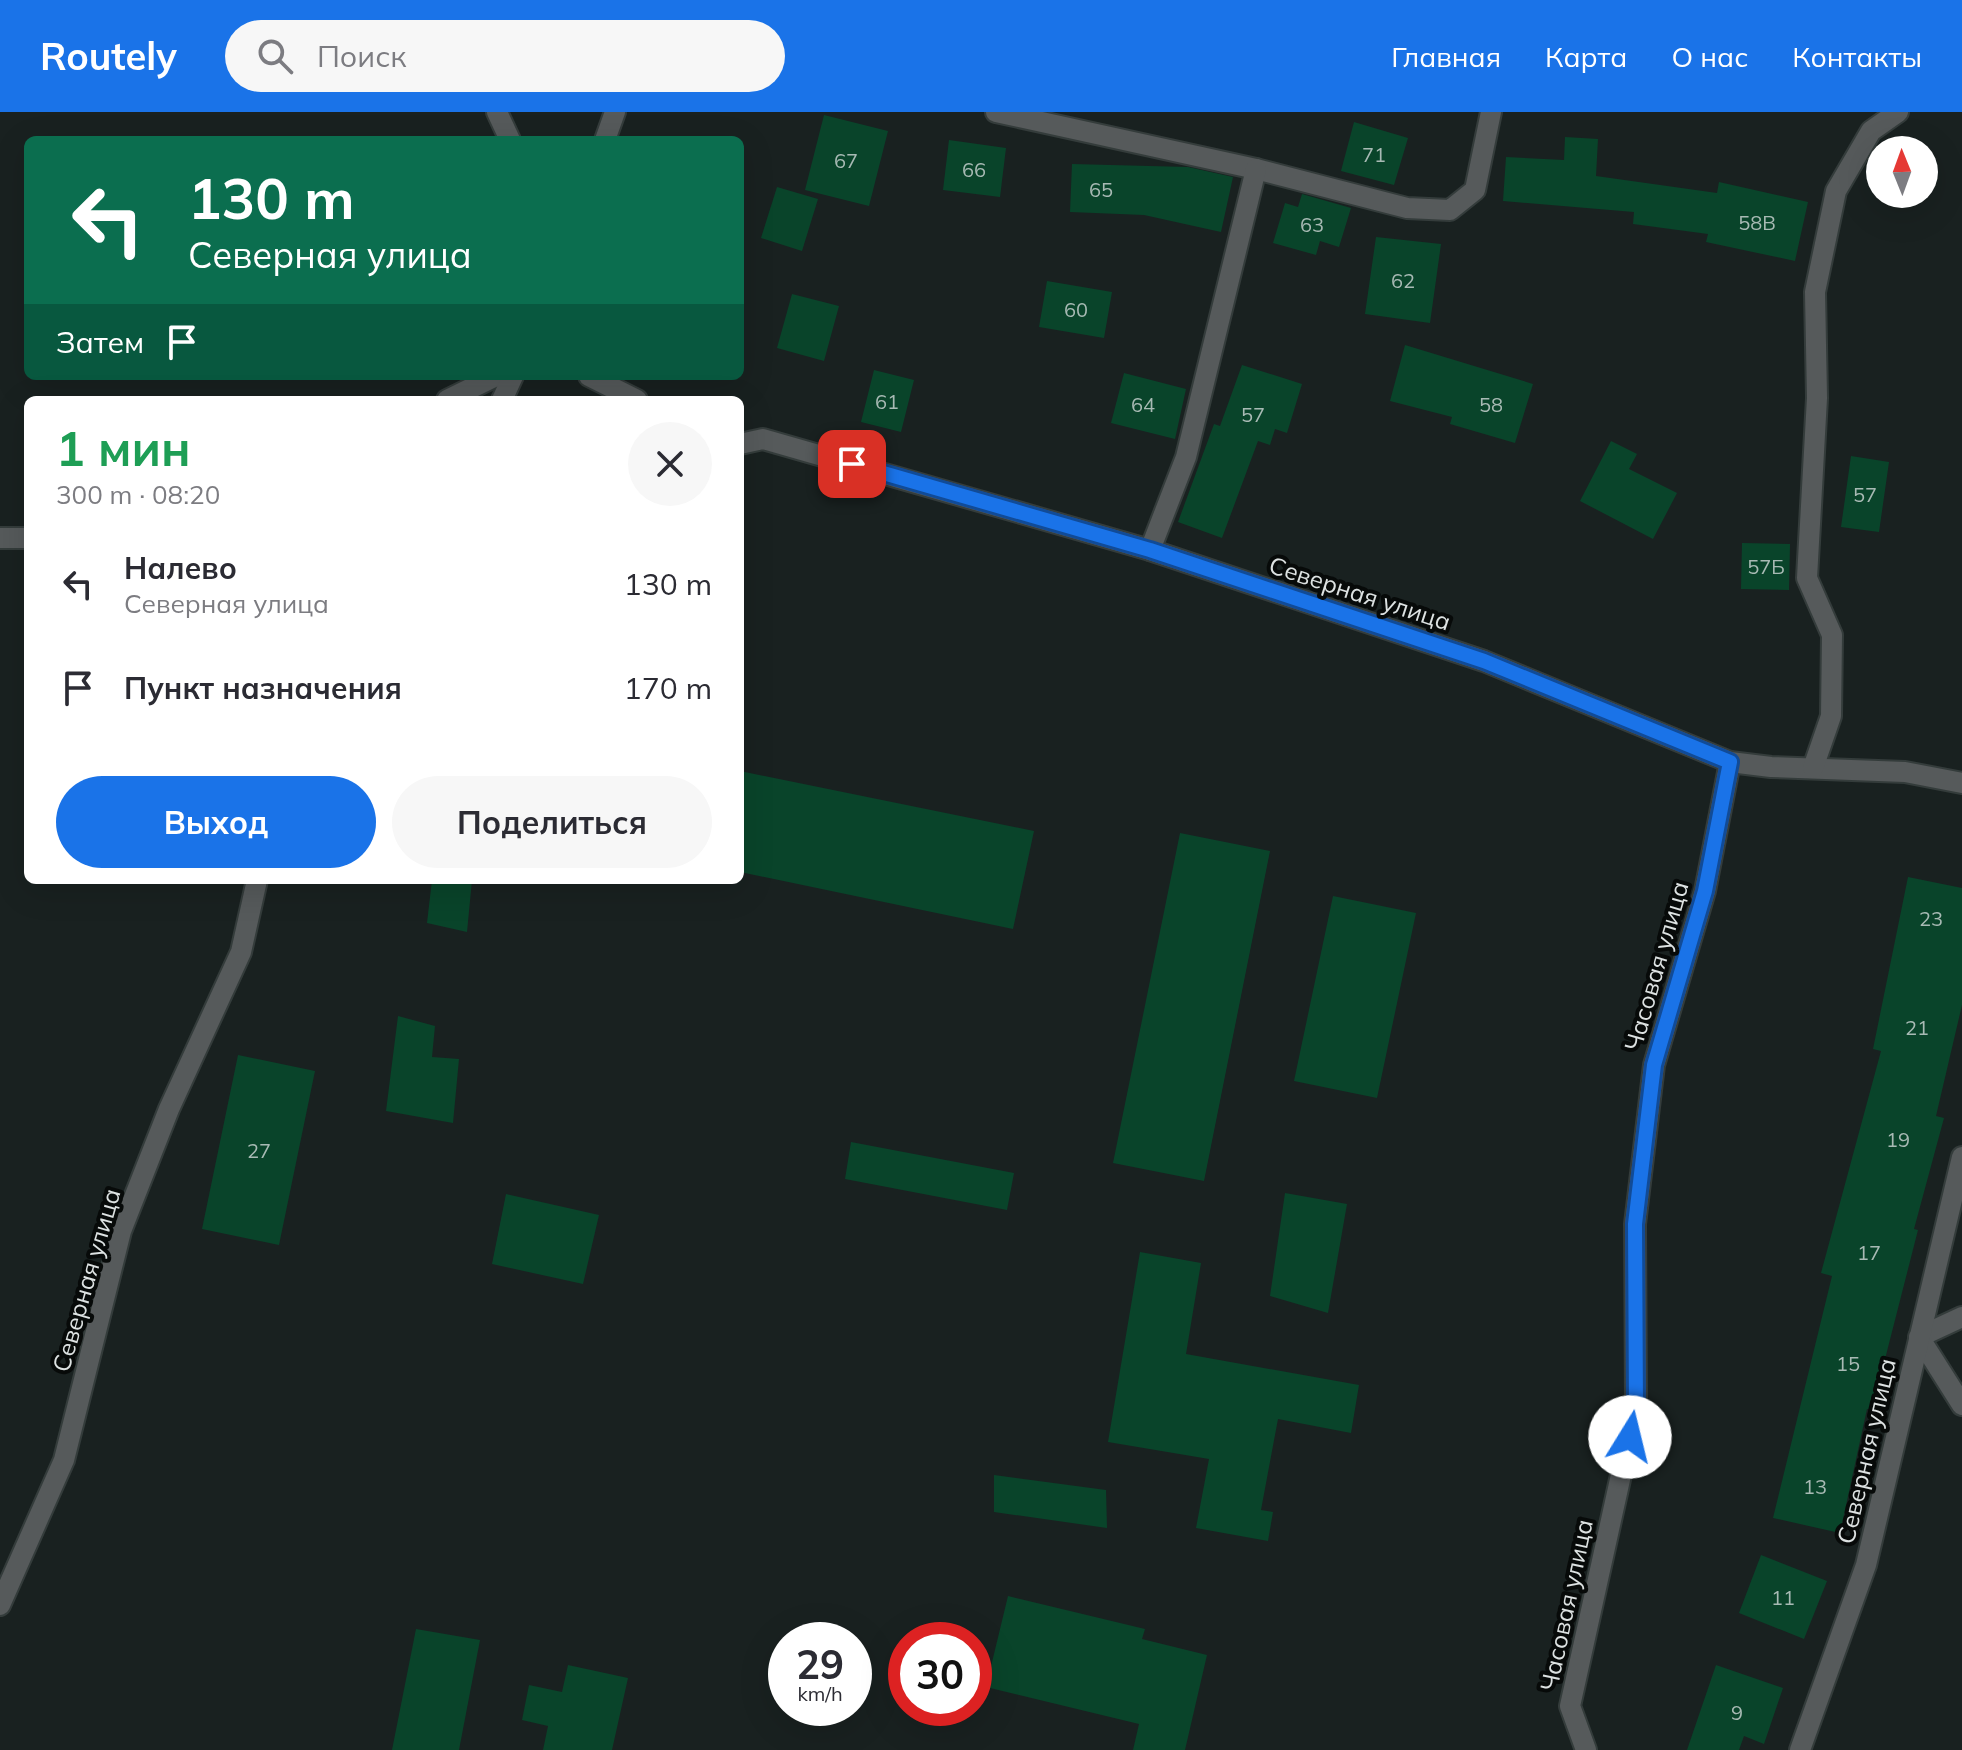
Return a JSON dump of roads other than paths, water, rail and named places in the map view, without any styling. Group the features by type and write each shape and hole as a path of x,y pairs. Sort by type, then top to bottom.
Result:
{"street":[{"path":"497,112 508,136"},
{"path":"606,136 615,112"},
{"path":"996,112 1256,169 1407,208 1450,210 1475,190 1491,112"},
{"path":"1813,768 1831,716 1832,635 1807,578 1817,398 1815,292 1836,191 1871,131 1898,112"},
{"path":"1150,550 1186,457 1256,169"},
{"path":"455,396 488,380"},
{"path":"597,380 629,396"},
{"path":"744,433 763,439"},
{"name":"Северная улица","path":"744,443 763,439 1150,550 1484,661 1730,762 1905,772 1962,783"},
{"path":"0,538 24,538"},
{"name":"Часовая улица","path":"1586,1750 1570,1706 1636,1407 1635,1224 1654,1065 1705,891 1730,762"},
{"name":"Северная улица","path":"0,1605 64,1460 121,1231 169,1109 241,952 256,884"},
{"name":"Северная улица","path":"1800,1750 1866,1565 1962,1157"},
{"path":"1962,1317 1919,1337 1962,1405"}]}
